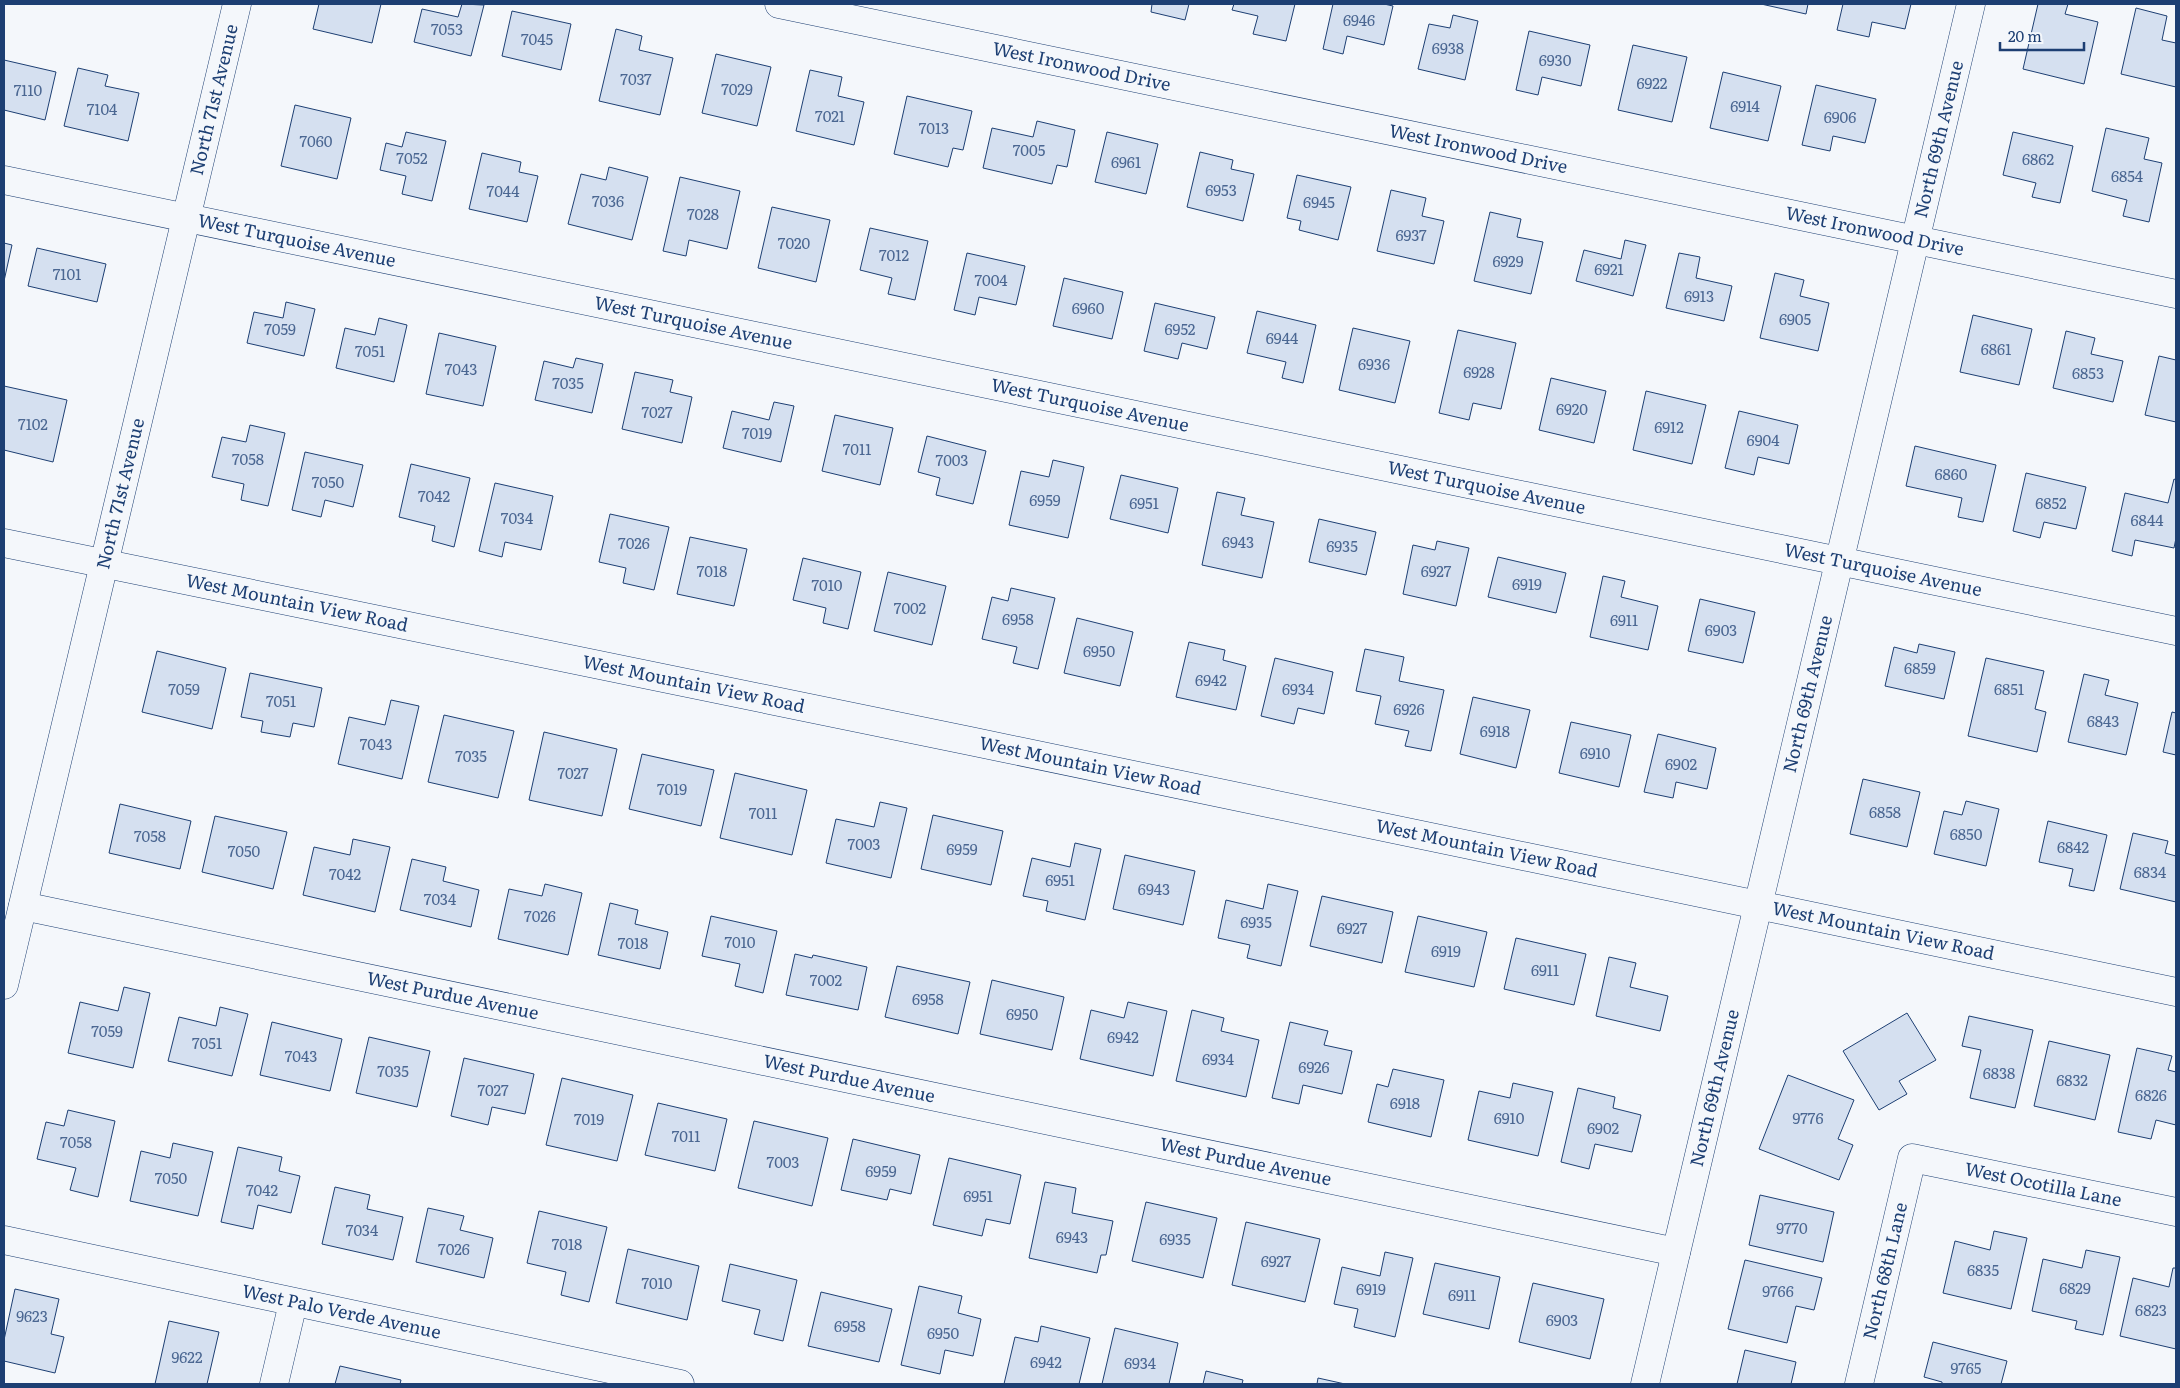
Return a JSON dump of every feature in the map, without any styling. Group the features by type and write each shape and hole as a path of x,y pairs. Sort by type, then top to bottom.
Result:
{"street":[{"name":"North 71st Avenue","path":"4,985 237,4"},
{"name":"West Ironwood Drive","path":"779,4 2176,294"},
{"name":"North 69th Avenue","path":"1645,1384 1971,4"},
{"name":"West Turquoise Avenue","path":"4,180 2176,631"},
{"name":"West Mountain View Road","path":"4,543 941,735 2176,992"},
{"name":"West Purdue Avenue","path":"23,906 1676,1252"},
{"name":"West Ocotilla Lane","path":"1912,1158 2176,1212"},
{"name":"North 68th Lane","path":"1859,1384 1912,1158"},
{"name":"West Palo Verde Avenue","path":"4,1240 680,1384"},
{"path":"274,1384 293,1302"}],"building":[{"path":"319,4 381,4 372,43 313,29"},
{"path":"462,4 484,5 471,56 414,42 422,9 458,17"},
{"path":"1152,4 1189,4 1185,20 1151,12"},
{"path":"1234,4 1295,4 1286,41 1253,34 1258,16 1232,10"},
{"path":"1333,4 1384,4 1393,6 1384,45 1347,36 1343,54 1323,49"},
{"path":"1761,4 1808,4 1806,14"},
{"path":"1843,4 1911,4 1905,29 1872,22 1869,37 1837,30"},
{"path":"2038,4 2068,4 2065,14 2098,22 2084,84 2023,69"},
{"path":"2136,8 2167,16 2162,40 2176,43 2176,87 2121,74"},
{"path":"512,11 571,24 561,70 502,56"},
{"path":"1453,15 1478,21 1465,80 1418,69 1429,24 1450,28"},
{"path":"616,29 642,36 639,50 673,58 660,115 599,101"},
{"path":"1529,31 1590,45 1581,86 1542,77 1538,95 1516,90"},
{"path":"1633,45 1687,57 1672,122 1618,110"},
{"path":"716,54 771,67 757,126 702,113"},
{"path":"4,60 56,72 45,120 4,110"},
{"path":"78,68 108,75 105,86 139,93 128,141 64,126"},
{"path":"810,70 842,77 838,96 864,102 854,145 796,131"},
{"path":"1723,72 1781,86 1768,141 1710,128"},
{"path":"1816,85 1876,99 1865,143 1833,136 1830,151 1802,145"},
{"path":"907,96 972,111 963,150 953,148 948,167 894,154"},
{"path":"295,105 351,118 337,179 281,166"},
{"path":"1037,121 1075,130 1067,167 1057,165 1052,184 983,168 992,128 1033,137"},
{"path":"2106,128 2149,138 2144,159 2162,163 2149,222 2123,216 2127,200 2092,191"},
{"path":"406,132 446,141 432,201 402,194 406,176 380,170 386,143 402,147"},
{"path":"1107,132 1158,144 1146,194 1095,182"},
{"path":"2013,132 2073,146 2060,203 2032,197 2036,183 2003,175"},
{"path":"1200,152 1233,160 1231,169 1254,174 1243,221 1187,207"},
{"path":"482,153 521,162 519,172 538,176 527,222 469,209"},
{"path":"609,167 648,177 632,240 568,224 581,174 606,180"},
{"path":"1297,175 1351,187 1338,240 1299,230 1301,221 1287,218"},
{"path":"680,177 740,191 727,249 689,240 686,256 663,251"},
{"path":"1391,190 1426,198 1422,216 1444,221 1434,264 1377,251"},
{"path":"772,207 830,220 816,282 758,268"},
{"path":"1490,212 1521,219 1517,237 1543,242 1531,294 1474,281"},
{"path":"870,228 928,241 915,300 888,294 892,278 860,270"},
{"path":"1625,240 1646,245 1633,296 1576,281 1584,250 1621,259"},
{"path":"4,243 12,245 4,281"},
{"path":"37,248 106,264 97,302 28,286"},
{"path":"967,253 1025,266 1016,305 979,297 975,315 954,310"},
{"path":"1679,253 1700,257 1696,278 1732,286 1724,321 1666,308"},
{"path":"1775,273 1804,280 1800,296 1829,303 1818,351 1760,338"},
{"path":"1064,278 1123,292 1112,339 1053,326"},
{"path":"286,302 315,309 304,356 247,343 254,312 283,318"},
{"path":"1155,303 1215,317 1207,349 1182,343 1178,359 1144,351"},
{"path":"1257,311 1316,325 1303,383 1282,378 1286,362 1247,353"},
{"path":"1973,315 2032,329 2019,385 1960,372"},
{"path":"379,318 407,325 394,382 336,368 345,328 375,335"},
{"path":"1353,328 1410,341 1395,403 1339,390"},
{"path":"1458,330 1516,343 1501,409 1473,403 1469,420 1439,413"},
{"path":"2066,331 2095,338 2091,354 2123,361 2113,402 2053,388"},
{"path":"439,333 496,346 483,406 426,394"},
{"path":"2159,356 2176,360 2176,422 2145,415"},
{"path":"576,358 603,364 592,413 535,400 544,361 573,368"},
{"path":"635,372 673,380 670,392 692,397 682,443 622,429"},
{"path":"1551,378 1606,391 1594,443 1539,430"},
{"path":"4,386 67,400 53,462 4,450"},
{"path":"1646,391 1706,405 1692,464 1633,450"},
{"path":"774,402 794,406 781,462 723,448 732,411 769,420"},
{"path":"1739,411 1798,425 1789,464 1758,457 1754,475 1725,468"},
{"path":"835,415 893,428 880,485 822,471"},
{"path":"250,425 285,433 268,506 241,500 244,484 212,477 222,437 246,442"},
{"path":"927,436 986,451 973,504 936,495 940,478 918,472"},
{"path":"1915,446 1996,465 1983,522 1958,517 1962,498 1906,486"},
{"path":"305,452 363,465 353,507 325,500 321,517 292,510"},
{"path":"1053,460 1084,467 1068,538 1009,525 1021,471 1049,477"},
{"path":"411,464 470,478 454,547 432,541 435,526 399,517"},
{"path":"2026,473 2086,487 2076,529 2044,522 2040,538 2013,531"},
{"path":"1121,475 1178,488 1168,533 1110,519"},
{"path":"2174,479 2176,480 2176,538 2174,548 2135,540 2132,556 2112,551 2125,493 2168,503"},
{"path":"495,483 553,496 541,550 505,542 502,557 479,551"},
{"path":"1217,492 1245,498 1241,515 1274,522 1262,578 1202,565"},
{"path":"610,514 669,527 654,590 623,583 626,568 599,562"},
{"path":"1319,519 1376,532 1366,575 1309,562"},
{"path":"690,537 747,549 734,606 677,594"},
{"path":"1437,541 1469,548 1456,606 1403,594 1413,545 1435,550"},
{"path":"1498,557 1566,573 1556,613 1488,597"},
{"path":"803,558 861,572 848,629 823,623 826,608 793,600"},
{"path":"888,572 946,586 932,645 874,631"},
{"path":"1603,576 1625,581 1621,597 1658,606 1648,650 1590,637"},
{"path":"1011,588 1055,598 1038,669 1013,663 1017,647 982,639 992,597 1008,601"},
{"path":"1700,599 1755,612 1743,663 1688,651"},
{"path":"1077,618 1133,632 1120,686 1064,673"},
{"path":"1189,642 1225,650 1223,660 1246,666 1236,710 1176,697"},
{"path":"1919,644 1955,652 1944,699 1885,686 1894,647 1917,653"},
{"path":"1365,649 1404,657 1399,681 1444,690 1431,751 1405,746 1409,731 1375,724 1381,696 1356,691"},
{"path":"157,651 226,668 212,729 142,712"},
{"path":"1275,658 1333,672 1324,714 1298,708 1294,724 1261,716"},
{"path":"1986,658 2044,671 2035,709 2046,712 2037,752 1968,736"},
{"path":"250,673 322,688 314,727 293,723 290,737 261,732 263,721 241,717"},
{"path":"2084,674 2109,680 2105,695 2138,703 2126,755 2068,742"},
{"path":"1473,697 1530,710 1516,768 1460,754"},
{"path":"391,700 419,706 402,779 338,764 349,717 385,725"},
{"path":"2172,712 2176,713 2176,755 2163,752"},
{"path":"444,715 514,731 498,798 428,782"},
{"path":"1571,722 1631,735 1619,787 1559,773"},
{"path":"544,732 617,749 602,816 529,800"},
{"path":"1658,734 1716,748 1707,789 1676,782 1673,798 1644,792"},
{"path":"642,754 714,770 701,826 629,809"},
{"path":"735,773 807,790 792,855 720,838"},
{"path":"1863,779 1920,792 1907,847 1850,834"},
{"path":"1966,801 1999,809 1986,866 1934,854 1944,811 1962,815"},
{"path":"880,802 907,808 891,878 826,863 836,819 874,827"},
{"path":"120,804 191,821 180,869 109,853"},
{"path":"933,815 1003,831 991,885 921,869"},
{"path":"215,816 287,832 273,889 202,872"},
{"path":"2048,821 2107,835 2094,891 2069,886 2073,869 2039,862"},
{"path":"2133,833 2168,841 2165,853 2176,856 2176,902 2120,889"},
{"path":"353,839 390,847 375,912 303,895 314,847 350,855"},
{"path":"1075,843 1101,849 1085,920 1046,911 1048,901 1023,896 1032,858 1070,867"},
{"path":"1125,855 1195,871 1183,925 1113,909"},
{"path":"412,859 446,867 443,881 479,890 471,927 400,910"},
{"path":"545,884 582,893 568,955 498,939 509,889 542,896"},
{"path":"1268,884 1298,891 1281,966 1247,958 1250,945 1218,938 1226,900 1263,909"},
{"path":"1322,896 1393,912 1382,963 1310,946"},
{"path":"610,903 638,910 635,924 668,932 660,969 598,955"},
{"path":"711,916 777,931 763,993 735,986 740,964 702,956"},
{"path":"1418,916 1487,932 1474,987 1405,972"},
{"path":"1516,938 1586,954 1574,1005 1504,989"},
{"path":"795,954 812,958 813,955 867,967 858,1010 786,995"},
{"path":"1609,957 1636,963 1630,987 1668,996 1660,1031 1596,1016"},
{"path":"897,966 970,982 958,1034 885,1017"},
{"path":"992,980 1064,997 1052,1050 980,1034"},
{"path":"124,987 150,993 133,1068 68,1053 80,1002 118,1011"},
{"path":"1128,1002 1167,1011 1153,1076 1080,1059 1091,1010 1124,1018"},
{"path":"220,1007 248,1014 232,1076 168,1061 179,1017 216,1026"},
{"path":"1192,1010 1224,1018 1221,1031 1259,1040 1246,1097 1176,1081"},
{"path":"1907,1013 1936,1060 1899,1081 1907,1094 1879,1110 1843,1051"},
{"path":"1969,1016 2033,1030 2015,1108 1970,1098 1981,1050 1962,1046"},
{"path":"272,1022 342,1039 330,1091 260,1075"},
{"path":"1290,1022 1328,1031 1324,1045 1352,1051 1342,1094 1303,1085 1299,1104 1272,1098"},
{"path":"369,1037 430,1051 417,1107 356,1093"},
{"path":"2049,1041 2110,1055 2095,1120 2034,1106"},
{"path":"2137,1048 2172,1056 2168,1070 2176,1072 2176,1125 2156,1120 2151,1139 2118,1132"},
{"path":"464,1058 534,1074 525,1114 492,1107 488,1125 451,1116"},
{"path":"1393,1069 1444,1080 1431,1137 1368,1122 1377,1084 1388,1087"},
{"path":"1788,1075 1854,1100 1838,1139 1853,1145 1839,1180 1759,1149"},
{"path":"562,1078 633,1095 617,1161 546,1145"},
{"path":"1513,1083 1553,1092 1538,1156 1468,1140 1479,1091 1510,1098"},
{"path":"1578,1088 1615,1097 1613,1108 1641,1115 1632,1152 1595,1144 1589,1169 1561,1162"},
{"path":"658,1103 727,1119 715,1171 645,1155"},
{"path":"68,1110 115,1121 98,1197 70,1190 76,1168 37,1159 46,1122 64,1126"},
{"path":"754,1121 828,1138 812,1206 738,1188"},
{"path":"853,1139 920,1155 911,1194 890,1189 887,1200 841,1190"},
{"path":"173,1143 213,1152 198,1216 130,1201 141,1151 170,1158"},
{"path":"238,1147 282,1157 279,1171 300,1176 291,1213 258,1205 253,1229 221,1222"},
{"path":"949,1158 1021,1175 1010,1224 986,1219 982,1236 933,1225"},
{"path":"1045,1182 1076,1188 1072,1213 1113,1221 1106,1255 1101,1255 1097,1273 1029,1258"},
{"path":"335,1187 370,1195 367,1209 403,1217 393,1260 322,1244"},
{"path":"1760,1195 1834,1212 1823,1262 1749,1245"},
{"path":"1146,1202 1217,1218 1203,1278 1132,1261"},
{"path":"428,1208 464,1216 460,1230 493,1238 484,1278 416,1262"},
{"path":"539,1211 607,1227 589,1302 561,1295 566,1272 527,1263"},
{"path":"1246,1222 1320,1239 1305,1302 1232,1285"},
{"path":"1994,1231 2027,1238 2011,1309 1943,1293 1955,1241 1990,1250"},
{"path":"628,1249 699,1266 687,1320 616,1303"},
{"path":"2086,1250 2120,1257 2103,1335 2075,1329 2077,1321 2032,1311 2043,1259 2082,1268"},
{"path":"1385,1252 1413,1258 1395,1337 1354,1327 1358,1309 1334,1304 1342,1267 1380,1276"},
{"path":"1745,1260 1822,1278 1814,1310 1796,1306 1787,1343 1728,1329"},
{"path":"1435,1263 1500,1277 1489,1329 1423,1314"},
{"path":"730,1264 797,1280 783,1341 754,1334 760,1310 722,1301"},
{"path":"2173,1268 2176,1268 2176,1349 2120,1336 2133,1278 2169,1287"},
{"path":"1533,1283 1604,1299 1590,1359 1519,1342"},
{"path":"919,1286 962,1296 958,1313 981,1319 973,1356 945,1350 940,1374 901,1365"},
{"path":"15,1289 59,1299 51,1334 64,1337 55,1373 4,1361 4,1340"},
{"path":"821,1292 892,1309 879,1362 808,1346"},
{"path":"169,1321 219,1332 207,1384 155,1384"},
{"path":"1041,1326 1090,1338 1079,1384 1004,1384 1015,1337 1038,1342"},
{"path":"1115,1328 1178,1343 1169,1384 1102,1384"},
{"path":"1933,1342 2007,1361 2001,1384 1942,1384 1942,1382 1924,1377"},
{"path":"1745,1350 1796,1362 1791,1384 1737,1384"},
{"path":"340,1366 401,1380 400,1384 335,1384"},
{"path":"1206,1371 1243,1380 1242,1384 1203,1384"},
{"path":"1318,1378 1345,1384 1317,1384"}]}
